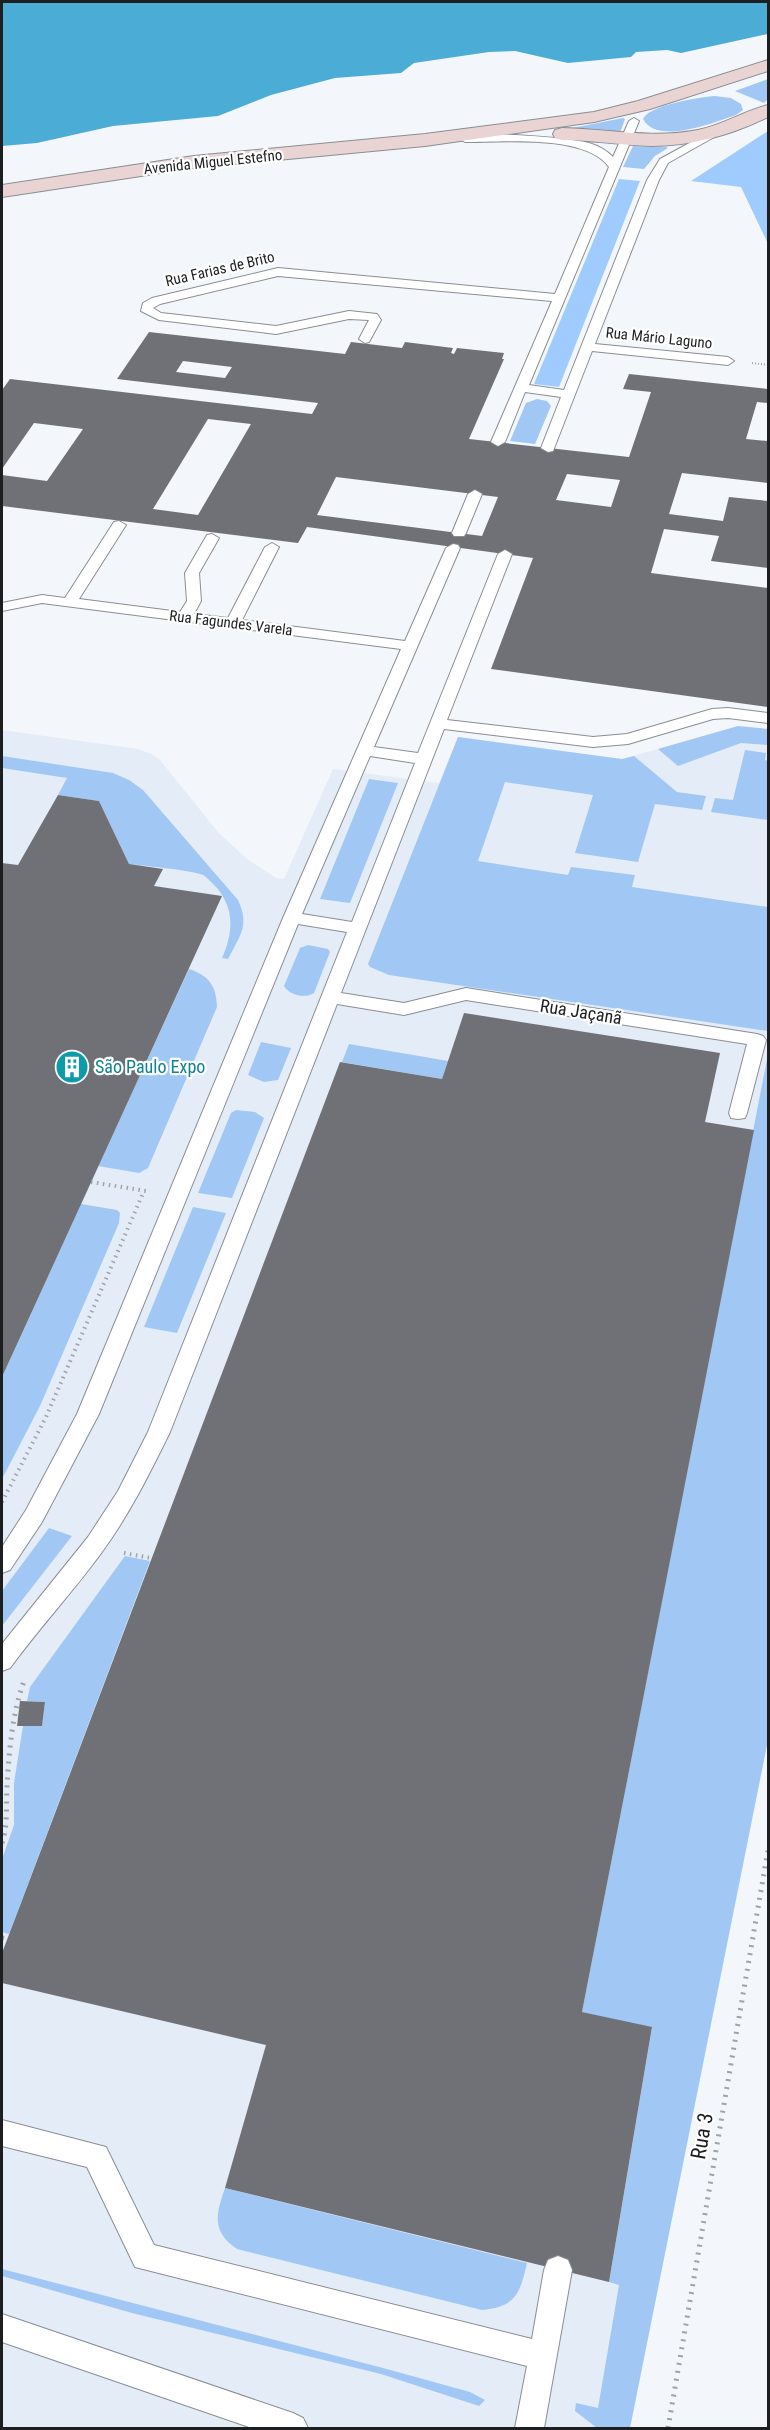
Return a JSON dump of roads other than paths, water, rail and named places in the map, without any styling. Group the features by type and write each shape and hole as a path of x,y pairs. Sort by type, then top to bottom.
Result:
{"main road":[{"name":"Avenida Miguel Estefno","path":"2,191 194,162 426,140 594,117 644,105 768,65"},
{"path":"690,90 730,94"},
{"path":"631,130 644,105"},
{"name":"Avenida Miguel Estefno","path":"426,140 631,130 681,138 719,130 759,108"}],"lane":[{"path":"498,442 631,130"},
{"path":"548,448 652,180 661,165 719,130"},
{"path":"465,139 521,140 588,147 609,158 614,166"},
{"name":"Rua Farias de Brito","path":"365,339 375,320 373,317 350,315 276,330 159,316 147,311 147,306 156,301 278,272 559,298"},
{"name":"Rua Mário Laguno","path":"588,347 728,361"},
{"path":"521,388 569,394"},
{"path":"2,1564 34,1516 88,1414 292,918 475,494"},
{"path":"70,602 119,525"},
{"path":"185,617 194,601 192,573 212,538"},
{"path":"233,623 272,547"},
{"path":"2,1661 86,1556 135,1482 159,1432 505,554"},
{"name":"Rua Fagundes Varela","path":"2,607 35,598 410,646"},
{"path":"438,724 593,742 611,742 712,714 728,713 768,718"},
{"path":"365,751 424,759"},
{"path":"292,918 357,928"},
{"name":"Rua Jaçanã","path":"332,997 404,1009 466,994 757,1040 738,1113"},
{"path":"2,2133 96,2156 145,2257 542,2356"},
{"path":"530,2428 558,2270"},
{"path":"2,2328 293,2428"}],"place":[{"name":"São Paulo Expo","path":"72,1067"}]}
